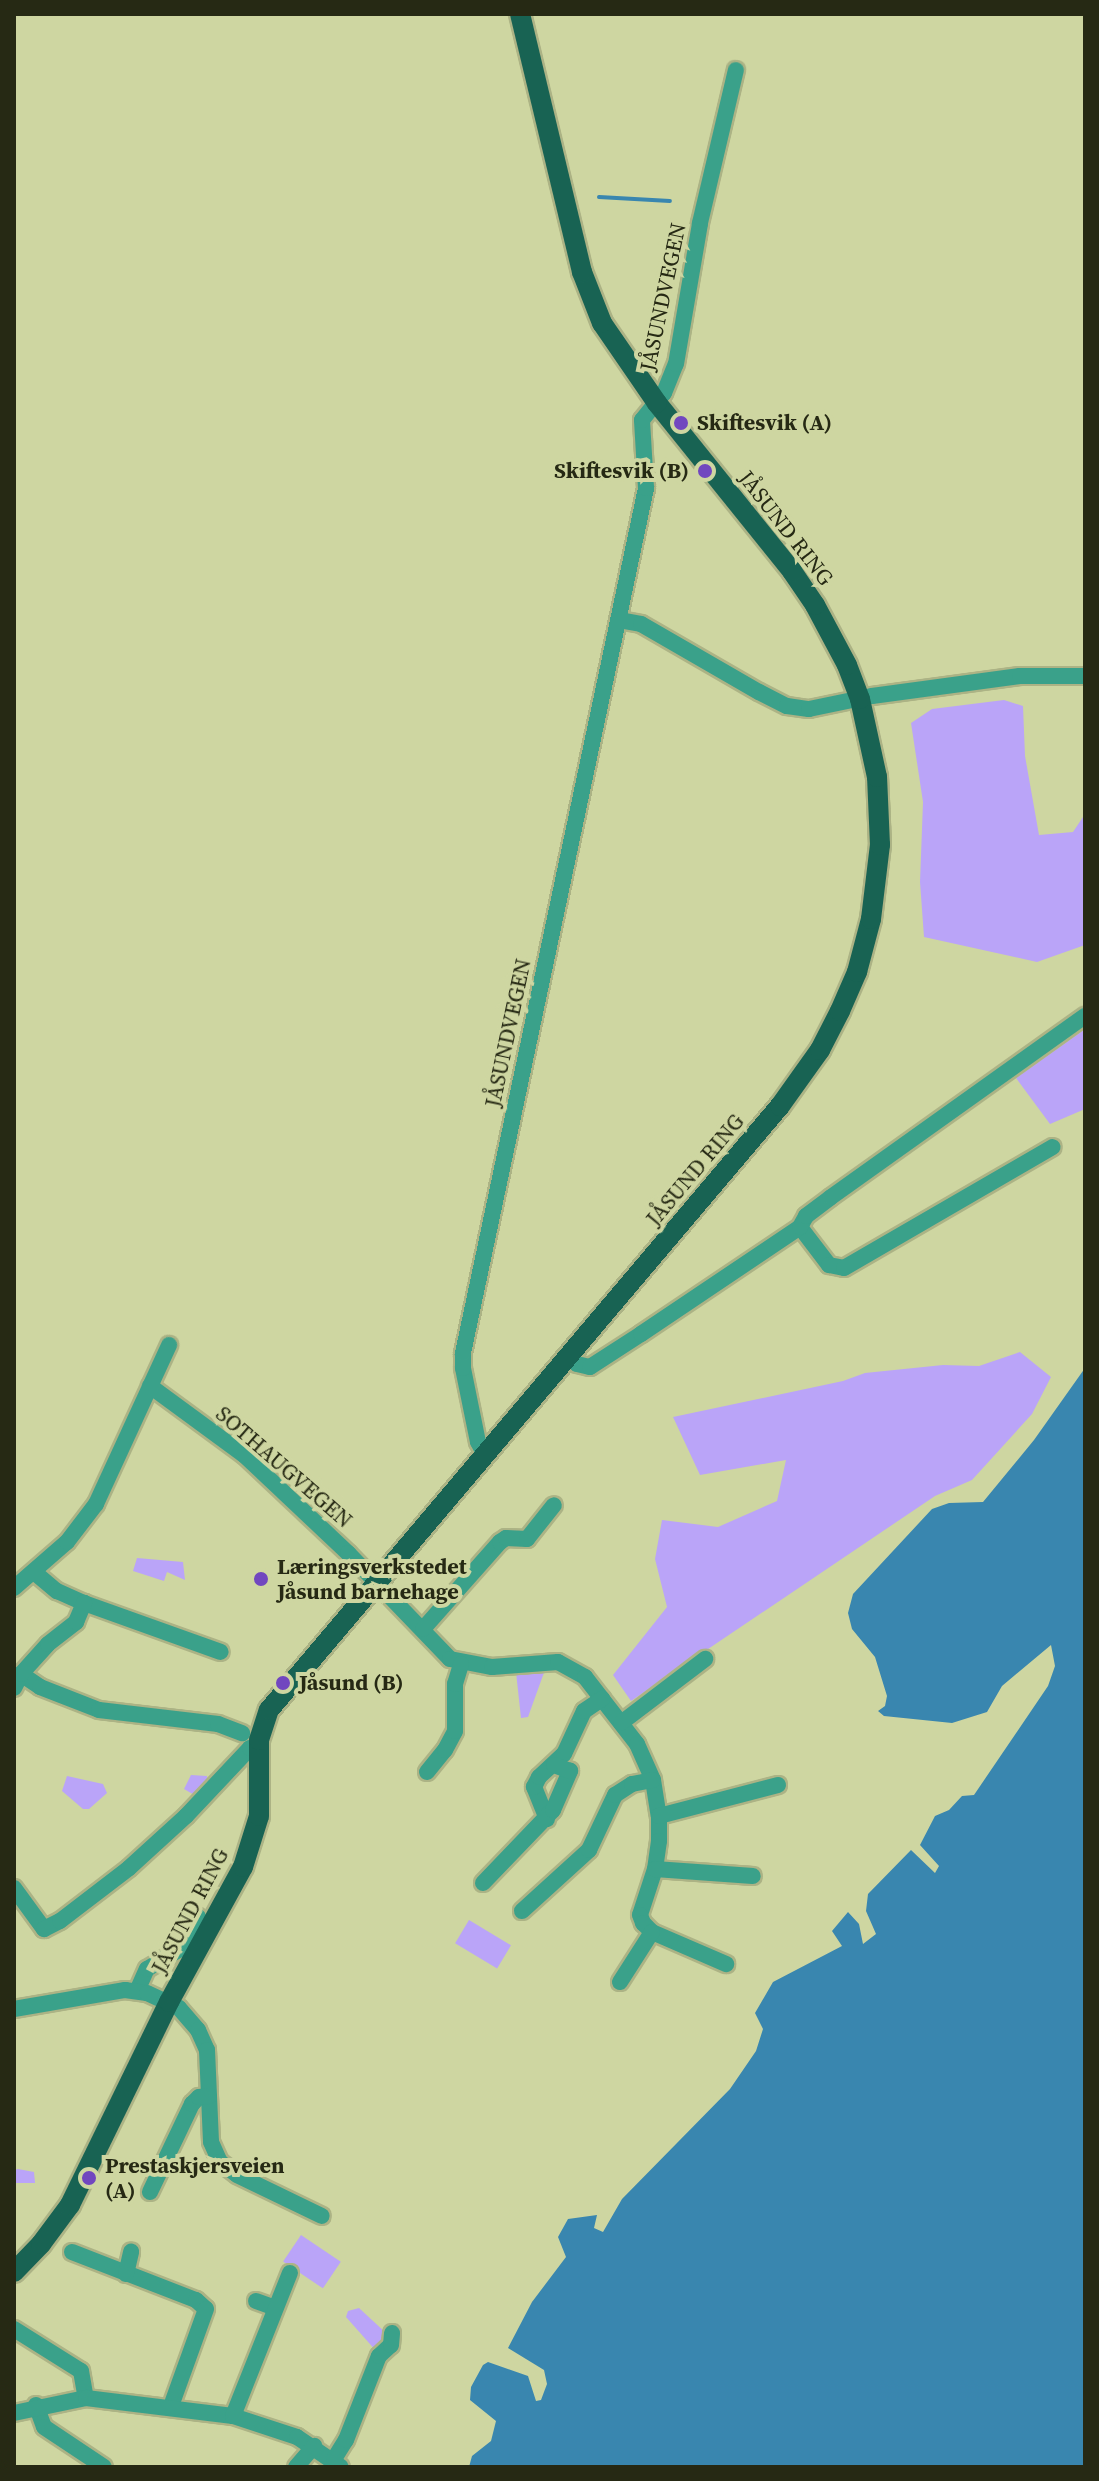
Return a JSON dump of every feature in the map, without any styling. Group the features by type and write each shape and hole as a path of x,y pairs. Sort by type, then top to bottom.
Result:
{"main road":[{"name":"JÅSUND RING","path":"14,2272 41,2244 70,2205 169,2002 247,1859 259,1816 262,1729 274,1704 780,1106 820,1050 845,1002 867,937 877,889 880,845 877,777 860,699 833,637 800,582 657,403 602,323 582,272 520,14"}],"street":[{"name":"JÅSUNDVEGEN","path":"485,1455 478,1442 463,1353 646,488 642,420 657,403 676,364 700,223 736,70"},
{"path":"619,620 641,624 787,706 809,709 1020,676 1085,676"},
{"path":"568,1357 577,1364 590,1367 800,1227 806,1216 831,1197 1085,1016"},
{"path":"800,1227 829,1265 844,1268 1053,1147"},
{"path":"14,1588 67,1542 96,1504 169,1345"},
{"name":"SOTHAUGVEGEN","path":"148,1393 196,1419 244,1455 377,1582 445,1655 461,1664"},
{"path":"423,1629 500,1542 506,1538 527,1539 554,1505"},
{"path":"34,1572 57,1591 84,1603 221,1652"},
{"path":"84,1603 76,1622 48,1644 18,1681 99,1710 218,1724 242,1733"},
{"path":"621,1723 705,1659"},
{"path":"427,1772 455,1731 455,1684 461,1664 492,1667 558,1662 585,1677 637,1744 653,1780 659,1816 655,1869 640,1915 652,1932 726,1964"},
{"path":"547,1819 534,1787 539,1777 564,1754 584,1711 602,1699"},
{"path":"14,1888 44,1929 129,1868 186,1816 250,1748 259,1748"},
{"path":"483,1883 547,1819 570,1771 554,1765"},
{"path":"522,1911 589,1850 615,1795 632,1784 653,1780"},
{"path":"659,1816 778,1785"},
{"path":"655,1869 753,1876"},
{"path":"137,1991 147,1969 180,1949 198,1917"},
{"path":"620,1982 652,1932"},
{"path":"14,2009 137,1991 169,2002 187,2015 203,2040 211,2142 220,2162 237,2175 322,2216"},
{"path":"150,2192 192,2104 199,2097 209,2096"},
{"path":"72,2252 196,2300 206,2309 171,2406"},
{"path":"126,2274 131,2252"},
{"path":"233,2416 290,2273"},
{"path":"256,2301 275,2308"},
{"path":"14,2413 36,2405 86,2398 171,2406 233,2416 314,2446 337,2463 379,2356 391,2345 392,2333"},
{"path":"16,2335 81,2371 86,2398"},
{"path":"36,2405 44,2427 104,2467"},
{"path":"296,2467 314,2446"}],"shaded area":[{"path":"1004,700 1023,706 1025,756 1039,835 1073,832 1085,814 1085,945 1037,962 924,937 920,882 923,802 911,723 932,709"},
{"path":"1085,1029 1085,1109 1050,1124 1016,1078"},
{"path":"1020,1352 1051,1377 1032,1414 972,1480 935,1496 631,1701 613,1675 667,1607 655,1559 662,1520 718,1527 777,1501 786,1460 700,1475 673,1417 843,1381 865,1373 943,1365 979,1366"},
{"path":"137,1558 183,1562 185,1580 167,1572 164,1581 133,1571"},
{"path":"546,1667 528,1717 521,1718 516,1672"},
{"path":"191,1775 207,1776 207,1784 196,1796 184,1789"},
{"path":"67,1776 103,1784 107,1793 89,1809 83,1809 62,1791"},
{"path":"469,1920 511,1945 497,1968 455,1943"},
{"path":"14,2170 34,2172 35,2183 16,2183"},
{"path":"301,2235 341,2262 323,2288 283,2262"},
{"path":"359,2308 386,2333 388,2342 377,2352 346,2317 348,2311"}],"water":[{"path":"1085,1368 1085,2467 469,2467 472,2456 491,2441 496,2421 470,2400 471,2387 483,2365 488,2362 528,2376 536,2401 541,2400 547,2384 544,2370 508,2348 532,2302 566,2257 558,2237 568,2219 597,2215 594,2228 603,2232 622,2199 730,2089 756,2051 763,2029 755,2013 773,1982 842,1946 832,1931 848,1912 859,1924 863,1944 876,1934 866,1911 868,1894 911,1850 935,1873 939,1866 920,1845 935,1816 949,1810 962,1796 974,1795 1048,1686 1055,1666 1051,1645 1002,1686 987,1712 952,1723 884,1716 878,1711 885,1706 887,1696 875,1657 852,1629 848,1613 853,1594 932,1509 949,1503 983,1502 1034,1440"}],"waterway":[{"path":"599,197 670,201"}],"place":[{"name":"Skiftesvik (A)","path":"681,423"},
{"name":"Skiftesvik (B)","path":"705,471"},
{"name":"Læringsverkstedet Jåsund barnehage","path":"261,1579"},
{"name":"Jåsund (B)","path":"283,1683"},
{"name":"Prestaskjersveien (A)","path":"89,2178"}]}
